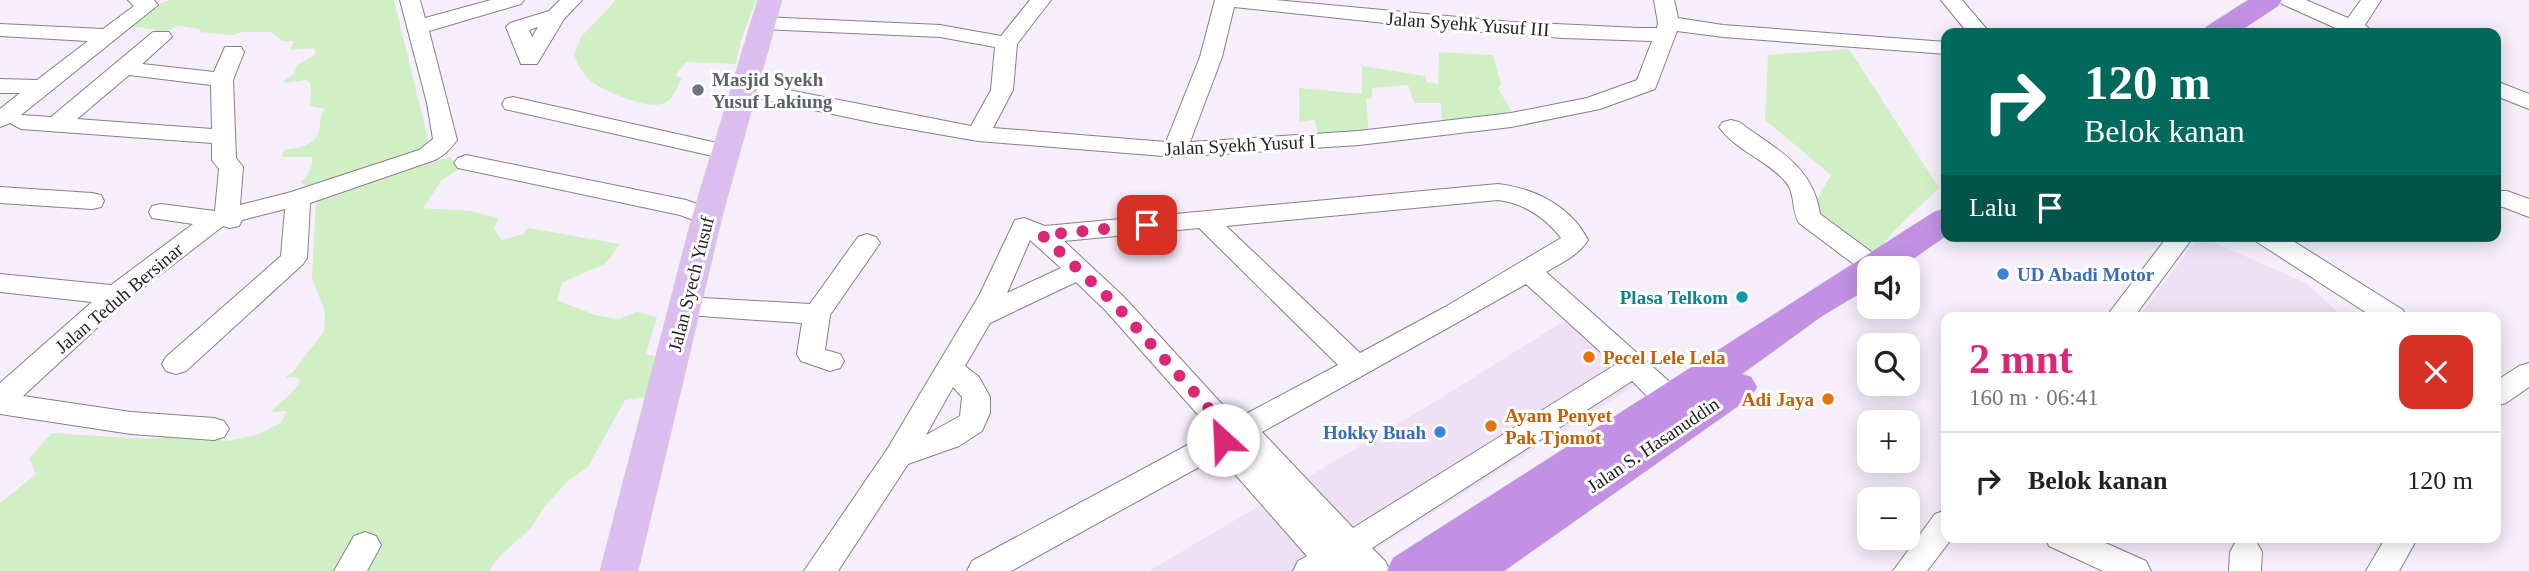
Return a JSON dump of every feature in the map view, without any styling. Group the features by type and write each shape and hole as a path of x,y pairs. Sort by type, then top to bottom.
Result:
{"highway":[{"path":"2225,28 2268,0"},
{"path":"2243,28 2281,0"},
{"path":"1893,256 1941,223"},
{"path":"1920,258 1942,242"},
{"name":"Jalan S. Hasanuddin","path":"1469,571 1683,408 1707,379 1809,307 1857,278"},
{"name":"Jalan S. Hasanuddin","path":"1409,571 1683,408 1857,300"}],"main road":[{"name":"Jalan Syech Yusuf","path":"619,571 707,217 766,11"}],"street":[{"path":"410,0 418,27 514,0"},
{"path":"548,11 572,0"},
{"path":"978,134 1002,90 1006,43 1041,0"},
{"path":"1175,150 1211,57 1225,0"},
{"name":"Jalan Syehk Yusuf III","path":"1231,0 1303,11 1401,9 1609,35 1666,19 1723,31 1941,48"},
{"path":"1951,0 1975,28"},
{"path":"2289,0 2347,28"},
{"path":"2357,28 2371,0"},
{"path":"11,121 42,87 149,2"},
{"path":"766,11 940,31 1006,43"},
{"name":"Jalan Syekh Yusuf I","path":"743,88 875,116 978,134 1175,150 1359,138 1511,120 1592,104 1647,84 1666,19"},
{"name":"Jalan Teduh Bersinar","path":"9,397 116,295 225,219 427,155 443,144 445,140 438,103 418,27"},
{"path":"4,33 107,36"},
{"path":"57,124 161,37"},
{"path":"161,212 225,219 212,174 223,148 222,80 233,51"},
{"path":"123,68 222,80"},
{"path":"0,86 42,87"},
{"path":"2501,90 2528,101"},
{"path":"513,104 726,152"},
{"path":"11,121 57,124 223,148"},
{"path":"1731,127 1794,175 1805,193 1808,217 1859,256"},
{"path":"466,163 685,208 707,217"},
{"path":"983,571 1229,431 1357,367 1528,271 1572,244 1575,237 1532,200 1515,194 1469,193 1206,221 1042,235"},
{"path":"0,195 92,201"},
{"path":"176,365 284,270 293,258 298,198"},
{"path":"2501,199 2529,209"},
{"name":"Jalan Teduh Bersinar","path":"9,397 225,219"},
{"path":"1206,221 1357,367"},
{"path":"820,571 898,456 993,294 1024,226 1042,235 1115,304 1229,431 1332,562 1374,571"},
{"path":"2123,312 2177,242"},
{"path":"2275,242 2385,312"},
{"path":"830,361 811,354 817,314 867,243"},
{"path":"980,316 1080,270"},
{"path":"1528,271 1633,367 1683,408"},
{"path":"0,283 116,295"},
{"path":"686,306 817,314"},
{"path":"1332,562 1633,367"},
{"path":"898,456 949,438 972,423 978,402 976,393 971,385 948,369"},
{"path":"2501,388 2529,373"},
{"path":"9,397 131,423 214,429"},
{"path":"1909,571 1941,529"},
{"path":"2073,543 2135,571"},
{"path":"2382,571 2399,543"}],"shaded area":[{"path":"2194,242 2213,242 2306,283 2338,312 2142,312"},
{"path":"1572,316 1644,380 1341,571 1149,571 1441,398"}],"green space":[{"path":"170,0 394,0 430,147 307,187 300,182 309,171 312,157 282,157 284,150 314,140 325,109 310,106 311,84 306,80 283,81 294,74 297,65 316,54 314,48 290,50 294,41 283,41 271,32 243,32 233,35 200,32 200,29 178,26 160,33 153,29 127,26 156,5"},
{"path":"616,0 756,0 741,40 736,64 686,62 675,76 682,78 672,97 661,104 653,105 621,96 595,84 577,63 574,54 581,37"},
{"path":"1849,49 1939,188 1894,231 1873,256 1868,256 1812,208 1831,175 1765,120 1768,55"},
{"path":"1439,52 1493,55 1501,84 1498,88 1515,117 1442,126 1441,103 1414,103 1408,85 1372,88 1372,98 1366,99 1369,136 1320,137 1314,120 1299,122 1299,88 1362,94 1362,66 1426,76 1426,82 1438,84"},
{"path":"450,157 461,168 442,180 423,208 470,211 498,218 494,229 502,240 523,234 528,228 620,244 605,264 563,282 557,300 595,315 619,319 637,312 657,317 646,354 662,358 659,395 625,400 588,467 569,480 545,506 531,528 499,557 489,571 0,571 0,503 36,474 29,458 52,433 145,439 194,435 227,441 257,435 281,423 286,411 271,412 300,381 297,377 285,378 293,372 324,331 325,312 312,278 316,198"}],"place":[{"name":"Masjid Syekh Yusuf Lakiung","path":"698,90"},
{"name":"UD Abadi Motor","path":"2003,274"},
{"name":"Plasa Telkom","path":"1742,297"},
{"name":"Pecel Lele Lela","path":"1589,357"},
{"name":"Adi Jaya","path":"1828,399"},
{"name":"Ayam Penyet Pak Tjomot","path":"1491,426"},
{"name":"Hokky Buah","path":"1440,432"}],"route":[{"path":"1147,225 1042,235 1115,304 1221,422 1223,440"}]}
